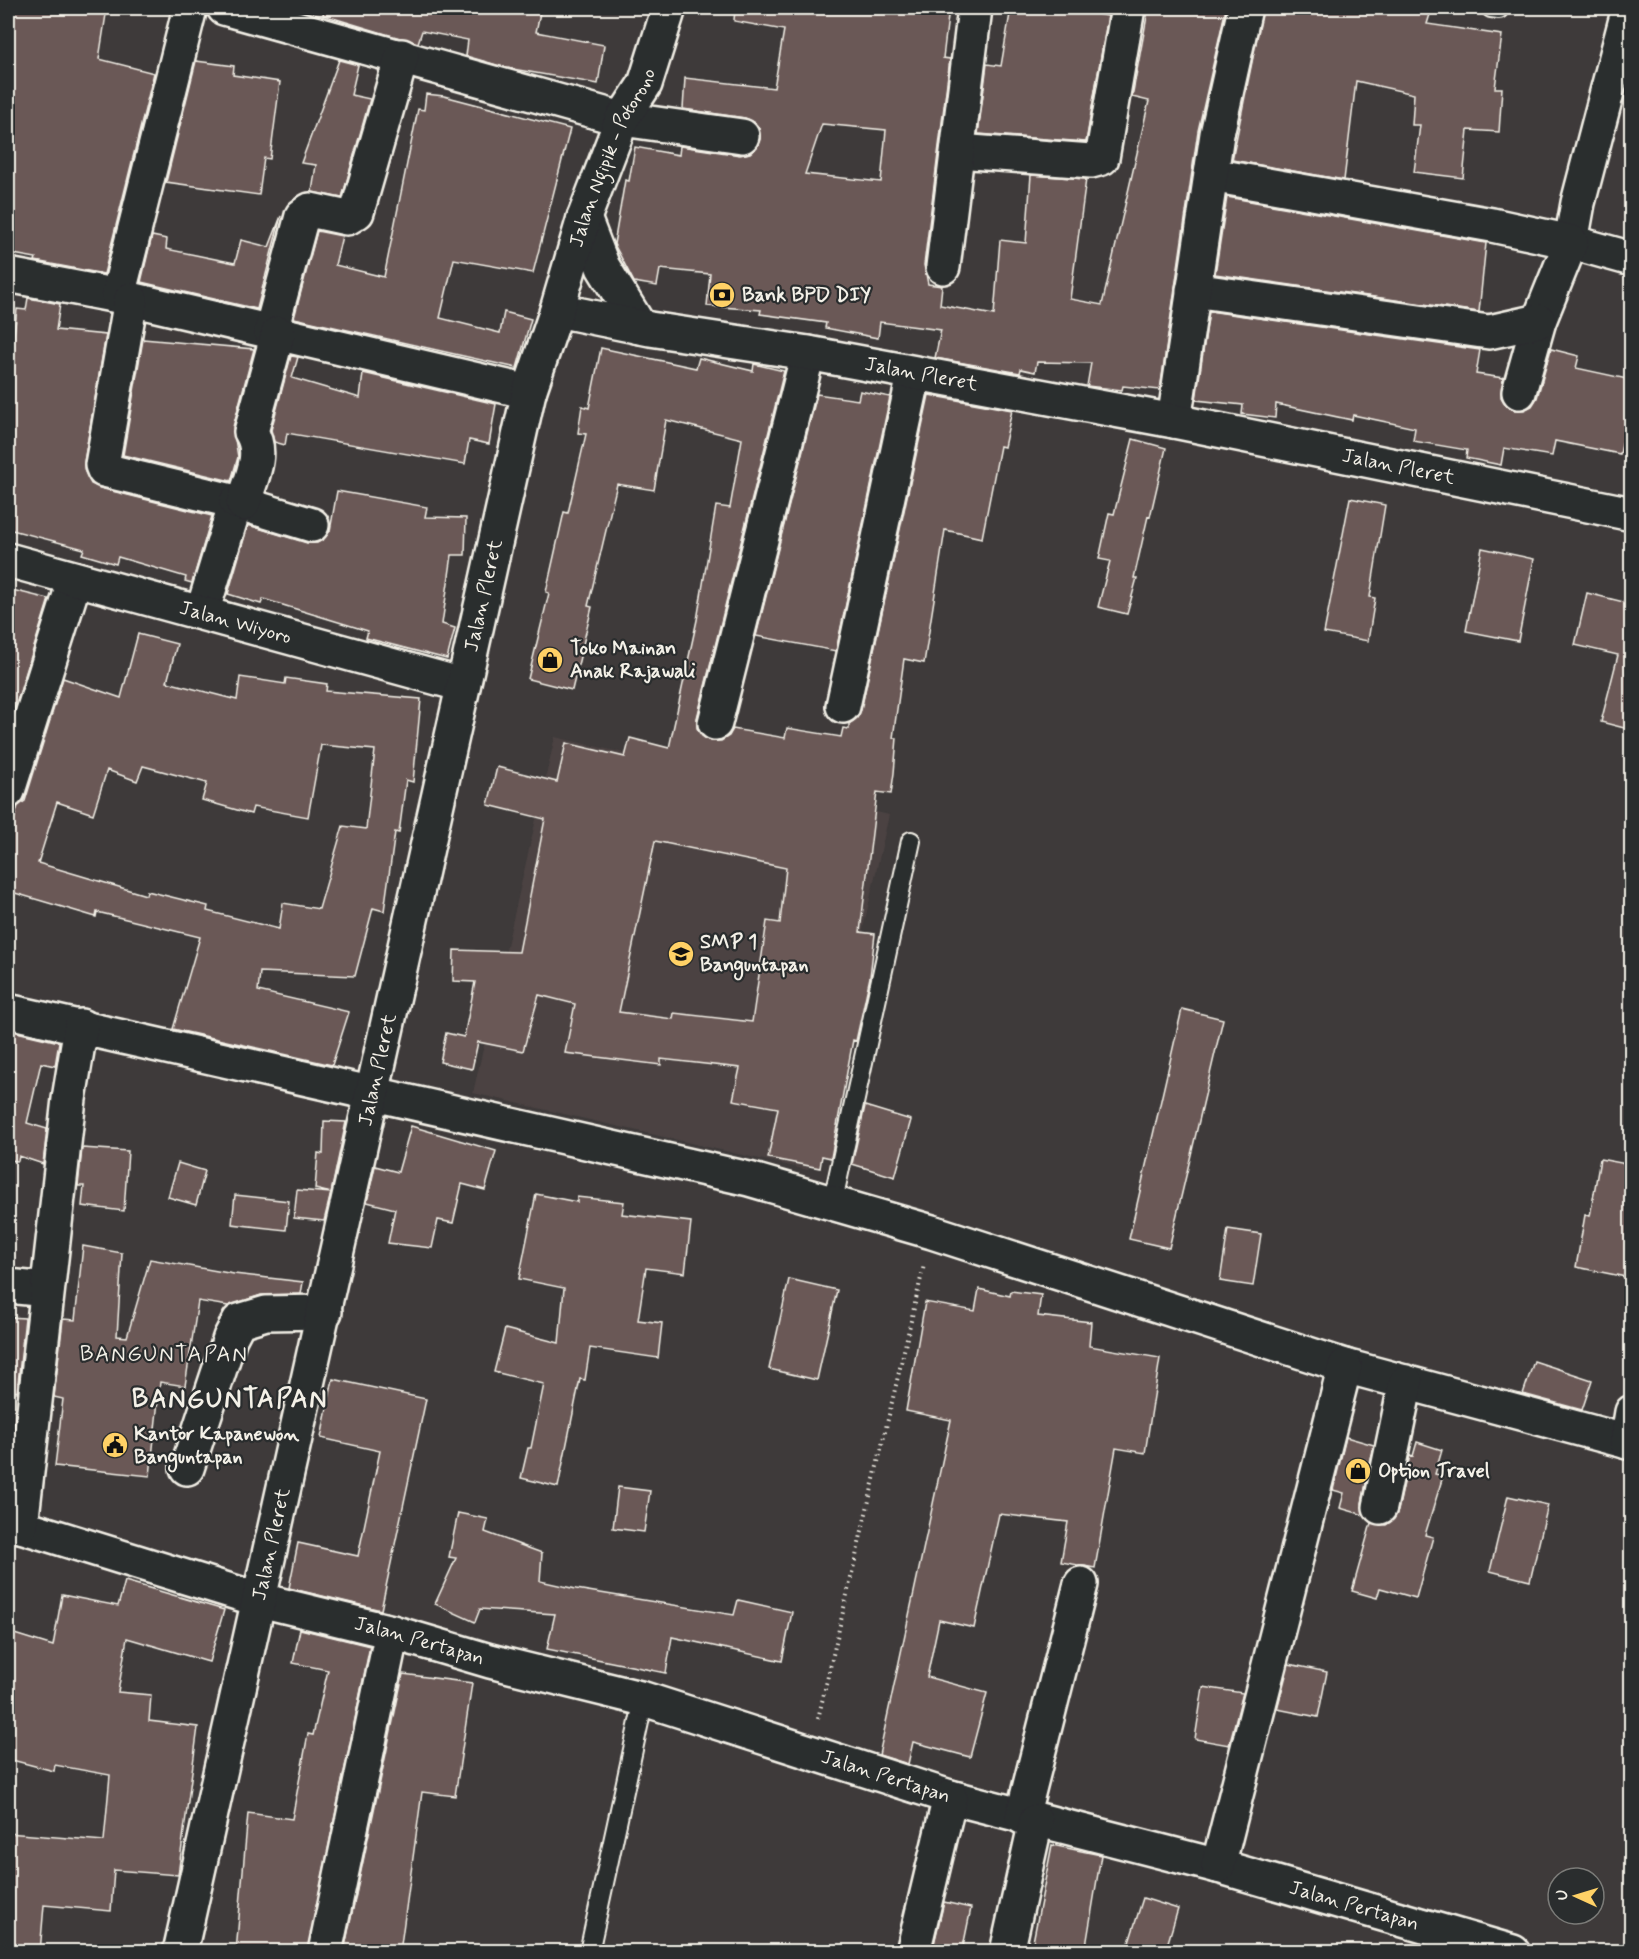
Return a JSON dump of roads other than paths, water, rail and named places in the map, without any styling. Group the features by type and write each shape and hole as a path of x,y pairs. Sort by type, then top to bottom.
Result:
{"street":[{"path":"190,8 124,297 102,465 104,470 239,503 312,525"},
{"path":"224,8 621,119 742,136"},
{"name":"Jalan Ngipik - Potorono","path":"557,310 584,218 621,119 645,84 669,8"},
{"path":"943,267 975,8"},
{"path":"957,151 1091,161 1102,158 1128,8"},
{"path":"1174,421 1211,175 1245,8"},
{"path":"1519,392 1539,321 1571,243 1578,203 1626,45 1629,8"},
{"path":"201,613 258,453 257,442 251,432 302,216 310,210 346,218 353,217 357,212 402,56"},
{"path":"1211,175 1481,223 1632,259"},
{"path":"584,218 603,267 640,327"},
{"path":"8,275 124,297 529,392"},
{"path":"1193,290 1489,332 1539,321"},
{"name":"Jalan Pleret","path":"180,1952 374,1094 529,392 557,310 640,327 808,353 914,375 1174,421 1632,514"},
{"path":"715,723 808,353"},
{"path":"843,706 914,375"},
{"name":"Jalan Wiyoro","path":"8,560 463,686"},
{"path":"8,791 75,579"},
{"path":"8,1011 737,1176 932,1232 1345,1366 1496,1407 1630,1432"},
{"path":"14,1525 47,1290 69,1099 81,1026"},
{"path":"8,1286 47,1290"},
{"path":"187,1468 230,1338 239,1321 266,1313 325,1312"},
{"path":"1218,1866 1345,1366"},
{"path":"1380,1507 1406,1382"},
{"name":"Jalan Pertapan","path":"14,1525 260,1600 392,1632 490,1661 644,1699 950,1797 1218,1866 1513,1952"},
{"path":"1007,1952 1030,1819 1081,1584"},
{"path":"325,1952 392,1632"},
{"path":"913,1952 950,1797"}],"lane":[{"path":"832,1205 911,841"},
{"path":"589,1952 644,1699"}],"place":[{"name":"Bank BPD DIY","path":"722,295"},
{"name":"Toko Mainan Anak Rajawali","path":"550,660"},
{"name":"SMP 1 Banguntapan","path":"681,954"},
{"name":"Kantor Kapanewon Banguntapan","path":"115,1445"},
{"name":"Option Travel","path":"1358,1471"}],"district":[{"name":"BANGUNTAPAN","path":"164,1355"},
{"name":"BANGUNTAPAN","path":"230,1400"}]}
